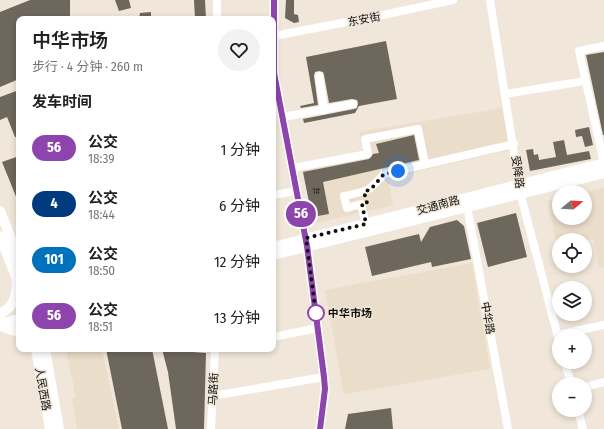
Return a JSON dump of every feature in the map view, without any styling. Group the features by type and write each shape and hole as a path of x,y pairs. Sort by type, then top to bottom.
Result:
{"main road":[{"name":"交通南路","path":"276,247 306,242 467,206 520,188 604,163"},
{"name":"交通南路","path":"276,254 306,242 366,224 520,188 604,173"},
{"path":"0,211 16,251"},
{"path":"0,236 16,276"},
{"path":"0,315 13,305 16,296"},
{"path":"0,315 16,312"},
{"path":"0,325 16,320"},
{"path":"0,325 16,331"},
{"name":"人民西路","path":"37,352 50,429"},
{"name":"人民西路","path":"46,352 59,429"},
{"path":"49,368 50,352"}],"street":[{"path":"217,0 217,16"},
{"path":"274,0 274,16"},
{"name":"东安街","path":"276,36 453,0"},
{"name":"受降路","path":"490,0 520,188 556,329"},
{"path":"604,46 579,51 604,163"},
{"path":"319,76 324,110"},
{"path":"505,94 585,81"},
{"path":"276,83 306,242 318,328 325,389 320,429"},
{"path":"283,117 353,104"},
{"path":"293,168 368,154 364,139 418,129 425,164"},
{"path":"364,192 367,203 347,208 344,196 371,189 384,174 514,144"},
{"path":"276,194 297,191"},
{"path":"362,204 366,224"},
{"name":"中华路","path":"467,206 508,429"},
{"path":"590,329 604,325"},
{"path":"276,336 318,328"},
{"name":"马路街","path":"212,429 212,396 215,352"},
{"path":"212,396 324,377"},
{"path":"592,385 604,382"},
{"path":"580,417 583,429"}],"shaded area":[{"path":"502,108 510,150 388,178 393,205 313,224 301,164 363,152 359,132"},
{"path":"604,188 604,267 599,268 594,239 592,239 592,233 554,233 553,225 592,225 592,191"},
{"path":"552,200 552,221 548,201"},
{"name":"中华市场","path":"472,263 490,369 344,394 325,290"},
{"path":"67,352 103,352 119,429 77,429 72,399 76,398"}],"building":[{"path":"30,0 70,0 70,16 16,16 16,80 0,87 0,12"},
{"path":"115,0 129,0 131,8 119,11"},
{"path":"194,0 205,0 206,16 195,16"},
{"path":"286,0 294,0 294,14 298,15 299,22 294,23 285,18"},
{"path":"151,12 151,16 140,16 140,13"},
{"path":"386,41 397,99 359,106 355,113 304,123 303,119 357,108 358,103 357,100 352,99 329,103 324,75 323,72 319,71 315,72 314,76 318,105 301,108 300,106 314,103 306,57"},
{"path":"604,52 604,135 603,135 586,55"},
{"path":"16,91 16,137 7,117 0,120 0,97"},
{"path":"589,127 593,145 585,147 582,136 576,137 575,130"},
{"path":"414,135 419,160 323,182 329,214 312,217 303,172 369,159 373,154 379,153 376,144"},
{"path":"564,140 567,155 589,151 591,159 530,171 526,150 533,149 534,155 538,154 539,160 556,157 553,142"},
{"path":"16,157 16,197 2,162"},
{"path":"516,213 527,257 488,267 477,223"},
{"path":"457,220 464,226 471,259 432,267 431,262 372,276 365,247 419,234 421,242 430,227"},
{"path":"107,352 153,352 168,429 122,429"},
{"path":"163,352 206,353 204,429 176,429 168,372"},
{"path":"391,408 393,429 345,429 348,414"}],"bus line":[{"name":"56","path":"274,0 274,16"},
{"name":"56","path":"276,83 307,246 321,346 325,389 320,429"}],"place":[{"name":"中华市场","path":"316,313"}],"route":[{"path":"316,313 306,238 366,224 362,204 367,203 364,192 371,189 384,174 398,171"}]}
